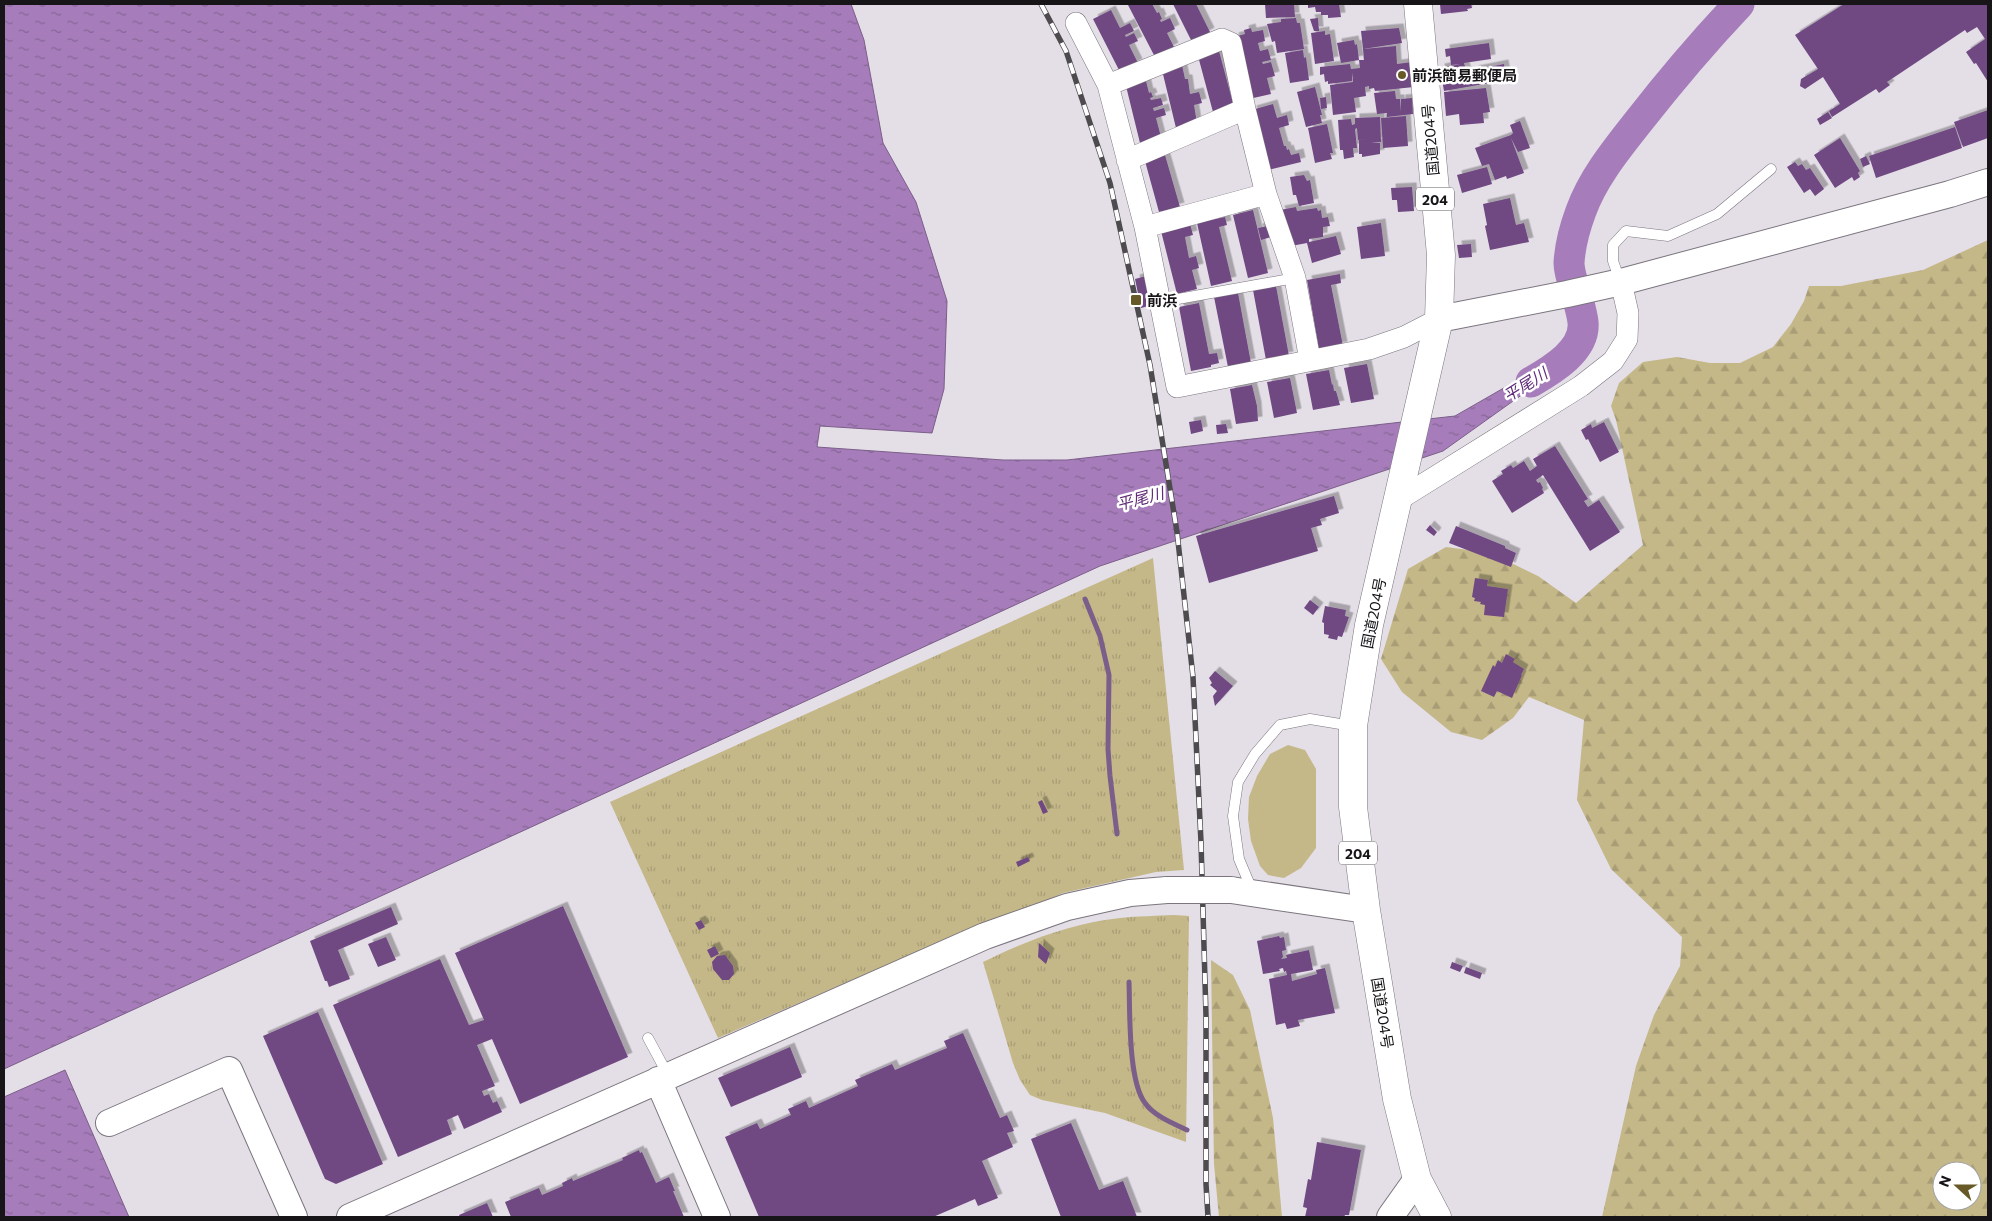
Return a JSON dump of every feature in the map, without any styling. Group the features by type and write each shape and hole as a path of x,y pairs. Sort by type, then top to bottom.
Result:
{"highway":[{"name":"国道204号","path":"1418,4 1441,255 1439,319 1369,625 1353,726 1353,807 1366,910 1397,1099 1418,1179 1437,1217"}],"street":[{"path":"1076,23 1108,85 1146,227 1177,387 1369,349 1404,337 1439,319 1612,284 1950,194 1988,182"},
{"path":"1108,85 1222,39 1231,43 1266,194 1295,278 1310,360"},
{"path":"1127,160 1245,109"},
{"path":"1146,227 1266,194"},
{"path":"1400,492 1581,386 1614,360 1627,339 1628,314 1612,284"},
{"path":"350,1217 985,936 1068,907 1130,893 1167,890 1242,892 1366,910"},
{"path":"108,1122 229,1070 294,1217"},
{"path":"663,1078 717,1217"},
{"path":"1390,1217 1418,1179"}],"lane":[{"path":"1612,284 1613,245 1626,232 1668,236 1717,214 1772,169"},
{"path":"1161,302 1295,278"},
{"path":"1242,892 1240,859 1233,816 1238,782 1255,754 1280,726 1310,719 1353,726"},
{"path":"648,1038 663,1078"}],"green space":[{"path":"1988,240 1988,1217 1602,1217 1636,1066 1654,1015 1680,966 1682,937 1611,869 1577,800 1584,720 1529,697 1513,718 1482,740 1451,732 1402,692 1381,659 1408,569 1446,547 1491,553 1538,576 1576,603 1643,545 1616,420 1611,406 1619,383 1643,362 1677,357 1710,363 1740,363 1773,347 1791,324 1804,301 1809,286 1841,286 1923,270"},
{"path":"1153,558 1184,870 1156,872 1063,893 1023,911 974,927 718,1038 610,802"},
{"path":"1288,745 1305,750 1316,769 1316,848 1301,868 1284,878 1268,875 1260,866 1251,841 1248,819 1249,797 1257,776 1270,754"},
{"path":"1189,916 1186,1142 1105,1113 1042,1100 1030,1095 1020,1080 1013,1063 983,962 1032,940 1085,924 1126,917"},
{"path":"1211,960 1233,975 1250,1010 1273,1118 1282,1217 1219,1217 1214,1164"}],"water":[{"path":"4,4 851,4 864,40 883,143 916,202 947,301 944,389 932,433 820,426 817,447 1003,460 1067,460 1455,416 1556,358 1566,356 1567,358 1544,379 1443,451 1100,566 4,1069"},
{"path":"65,1070 129,1217 4,1217 4,1097"}],"building":[{"path":"1152,4 1157,13 1159,12 1162,19 1160,20 1161,22 1170,18 1175,29 1167,33 1174,47 1155,57 1128,5"},
{"path":"1173,4 1196,4 1210,32 1192,42"},
{"path":"1265,4 1294,4 1295,17 1266,18"},
{"path":"1308,4 1339,4 1341,17 1328,18 1328,15 1321,15 1321,12 1316,12 1315,7 1308,8"},
{"path":"1440,4 1471,4 1472,8 1467,9 1468,11 1441,14"},
{"path":"1844,4 1988,4 1988,82 1976,63 1974,64 1966,52 1985,39 1977,27 1967,33 1965,30 1887,82 1890,85 1879,93 1876,89 1832,117 1829,111 1840,104 1823,77 1805,89 1800,86 1801,79 1818,69 1795,35"},
{"path":"1111,10 1120,28 1130,23 1134,31 1125,35 1126,37 1134,33 1138,41 1129,45 1138,63 1120,72 1093,19"},
{"path":"1296,18 1297,23 1300,23 1304,49 1277,53 1275,41 1272,42 1267,24 1281,22 1281,19"},
{"path":"1318,18 1319,31 1314,31 1310,19"},
{"path":"1251,28 1252,32 1263,30 1265,41 1258,43 1260,51 1268,49 1271,60 1262,62 1263,64 1271,62 1275,76 1267,78 1271,94 1249,99 1234,37 1245,34 1244,30"},
{"path":"1399,28 1402,43 1363,49 1361,31"},
{"path":"1325,31 1325,35 1330,34 1334,61 1315,64 1311,33"},
{"path":"1354,40 1355,45 1357,44 1359,60 1341,63 1337,43"},
{"path":"1489,43 1491,59 1464,63 1468,76 1475,75 1474,70 1504,64 1507,80 1444,91 1440,68 1461,64 1451,65 1450,56 1446,57 1445,49"},
{"path":"1396,46 1397,64 1412,62 1414,87 1375,91 1374,88 1369,89 1369,86 1365,87 1366,96 1354,98 1356,112 1333,115 1330,85 1353,82 1352,72 1352,81 1328,84 1328,81 1325,82 1324,74 1320,75 1320,67 1350,64 1351,69 1360,68 1359,60 1364,60 1363,49"},
{"path":"1303,50 1304,58 1306,57 1309,80 1290,83 1285,53"},
{"path":"1219,51 1234,107 1213,112 1198,56"},
{"path":"1182,65 1185,79 1188,79 1190,94 1199,92 1202,103 1194,105 1197,123 1176,128 1162,70"},
{"path":"1146,81 1149,93 1151,92 1153,97 1150,98 1151,100 1161,98 1163,105 1153,108 1154,111 1164,108 1166,115 1156,118 1161,137 1140,143 1126,86"},
{"path":"1315,87 1322,115 1320,115 1322,123 1306,127 1297,92"},
{"path":"1486,88 1490,112 1483,113 1484,123 1460,125 1459,114 1446,116 1444,92"},
{"path":"1395,91 1396,99 1400,99 1401,112 1401,99 1412,98 1413,114 1387,117 1387,113 1377,114 1374,93"},
{"path":"1326,97 1327,108 1321,109 1320,98"},
{"path":"1273,104 1277,118 1287,115 1289,125 1279,128 1284,146 1286,146 1287,150 1289,149 1291,155 1299,153 1301,162 1268,170 1252,110"},
{"path":"1988,110 1988,138 1963,147 1954,122"},
{"path":"1828,112 1832,118 1820,125 1817,119"},
{"path":"1406,116 1408,146 1383,148 1381,118"},
{"path":"1380,117 1381,142 1371,142 1380,143 1380,154 1362,157 1362,154 1359,154 1359,140 1371,139 1358,140 1357,128 1355,129 1357,148 1353,148 1354,157 1344,159 1343,150 1340,150 1338,120 1351,119 1352,125 1355,124 1355,118"},
{"path":"1520,121 1530,148 1518,152 1511,138 1524,173 1507,179 1506,176 1495,180 1489,164 1482,166 1475,148 1511,135 1513,133 1510,125"},
{"path":"1327,124 1333,153 1330,153 1332,159 1315,163 1308,128"},
{"path":"1955,127 1962,148 1876,178 1869,156"},
{"path":"1840,138 1860,171 1858,173 1860,177 1854,181 1852,177 1835,188 1814,155"},
{"path":"1165,155 1180,207 1159,212 1145,161"},
{"path":"1866,156 1870,164 1863,167 1860,159"},
{"path":"1795,162 1798,166 1802,164 1806,170 1810,168 1824,189 1815,196 1810,189 1804,193 1787,167"},
{"path":"1487,167 1492,184 1462,193 1457,175"},
{"path":"1304,175 1307,181 1310,180 1314,203 1299,206 1296,195 1293,195 1290,177"},
{"path":"1412,187 1414,211 1398,212 1397,200 1392,200 1391,188"},
{"path":"1510,198 1516,225 1524,223 1529,242 1490,250 1483,204"},
{"path":"1296,207 1297,211 1317,208 1318,211 1321,210 1322,218 1328,217 1330,226 1323,227 1323,237 1309,239 1309,242 1336,236 1341,254 1312,263 1307,243 1291,246 1280,210"},
{"path":"1253,210 1268,273 1248,278 1233,215"},
{"path":"1225,217 1227,225 1219,227 1232,281 1211,286 1197,223"},
{"path":"1381,223 1385,256 1361,259 1357,227"},
{"path":"1190,224 1193,235 1185,237 1189,258 1196,256 1199,268 1192,270 1197,289 1177,294 1161,231"},
{"path":"1268,226 1271,237 1261,240 1258,228"},
{"path":"1471,244 1472,257 1459,258 1457,245"},
{"path":"1340,274 1341,283 1331,285 1343,346 1319,350 1307,280"},
{"path":"1146,276 1152,305 1141,308 1135,279"},
{"path":"1276,286 1289,356 1266,360 1253,290"},
{"path":"1238,293 1251,363 1228,367 1214,297"},
{"path":"1199,303 1209,354 1217,353 1219,363 1211,365 1211,367 1191,371 1179,307"},
{"path":"1367,364 1374,399 1351,403 1344,368"},
{"path":"1329,370 1332,385 1340,405 1313,410 1306,374"},
{"path":"1290,378 1297,413 1274,418 1267,382"},
{"path":"1252,385 1258,421 1236,424 1230,389"},
{"path":"1201,420 1203,431 1191,434 1189,422"},
{"path":"1604,422 1619,452 1600,462 1581,430 1591,424 1592,428"},
{"path":"1226,424 1228,433 1217,434 1216,425"},
{"path":"1555,446 1588,499 1584,501 1588,507 1599,500 1620,532 1590,551 1543,475 1536,480 1538,483 1540,482 1544,493 1512,513 1492,481 1503,474 1501,471 1511,465 1513,468 1524,461 1530,471 1537,466 1533,459"},
{"path":"1334,496 1339,513 1320,519 1322,525 1311,528 1318,551 1209,583 1196,536"},
{"path":"1430,525 1437,532 1434,536 1426,530"},
{"path":"1456,526 1505,546 1505,548 1516,553 1511,567 1449,543"},
{"path":"1475,578 1488,580 1487,586 1508,589 1504,617 1484,615 1485,605 1474,601 1475,598 1472,597"},
{"path":"1310,600 1319,607 1313,615 1304,608"},
{"path":"1325,606 1346,610 1345,616 1349,617 1342,637 1338,636 1337,640 1328,638 1329,635 1324,634 1324,623 1322,622"},
{"path":"1506,654 1515,659 1513,662 1524,669 1512,698 1497,691 1494,697 1481,691 1493,665 1495,667 1498,660 1502,663"},
{"path":"1215,671 1233,686 1215,706 1213,696 1217,691 1210,685 1212,683 1209,678"},
{"path":"1042,800 1048,812 1043,814 1038,802"},
{"path":"1028,857 1030,861 1018,867 1016,862"},
{"path":"563,906 628,1057 520,1104 492,1039 477,1045 495,1086 482,1091 484,1096 489,1094 493,1103 497,1101 502,1112 464,1129 458,1115 447,1120 452,1134 398,1157 333,1005 440,959 469,1025 484,1020 455,953"},
{"path":"391,907 398,924 338,950 350,979 329,987 310,941"},
{"path":"701,920 705,927 699,930 695,923"},
{"path":"1279,936 1280,938 1284,937 1286,950 1282,951 1283,957 1281,959 1287,958 1286,955 1309,950 1313,970 1291,974 1292,981 1317,974 1316,970 1325,968 1335,1013 1298,1020 1300,1026 1287,1029 1285,1023 1276,1025 1269,979 1287,975 1283,968 1279,969 1280,971 1263,974 1257,941"},
{"path":"386,937 396,960 378,967 368,944"},
{"path":"1039,943 1050,953 1046,964 1038,957"},
{"path":"715,946 719,954 711,958 707,950"},
{"path":"725,955 733,966 734,974 729,980 722,980 713,969 712,962 717,956"},
{"path":"1452,962 1463,966 1460,972 1450,968"},
{"path":"1466,967 1482,973 1480,979 1464,973"},
{"path":"318,1012 383,1164 336,1184 325,1179 263,1036"},
{"path":"963,1033 1000,1118 1007,1115 1014,1131 1007,1133 1013,1147 982,1161 998,1198 978,1206 975,1199 933,1217 759,1217 725,1137 757,1123 760,1129 791,1115 788,1109 806,1101 809,1108 858,1086 855,1080 892,1064 895,1070 947,1048 944,1041"},
{"path":"790,1047 802,1077 731,1107 718,1078"},
{"path":"1071,1123 1099,1190 1123,1181 1137,1217 1061,1217 1031,1139"},
{"path":"1317,1142 1361,1150 1349,1215 1344,1217 1305,1217 1307,1208 1303,1207 1308,1179 1311,1180"},
{"path":"639,1150 640,1153 642,1152 656,1183 669,1177 684,1217 511,1217 505,1202 539,1188 542,1195 563,1186 562,1183 572,1178 573,1181 623,1160 622,1158"},
{"path":"487,1203 493,1217 460,1217 459,1215"}],"waterway":[{"name":"平尾川","path":"1531,382 1566,358 1579,342 1583,322 1569,263 1577,223 1592,187 1613,154 1650,107 1739,4"},
{"path":"1085,599 1100,636 1109,675 1108,749 1117,834"},
{"path":"1129,982 1131,1045 1135,1079 1139,1093 1154,1112 1187,1130"}],"railway":[{"path":"1041,4 1066,51 1110,183 1150,365 1177,532 1193,677 1201,842 1206,1016 1206,1184 1208,1217"}],"place":[{"name":"前浜簡易郵便局","path":"1402,75"},
{"name":"前浜","path":"1136,300"}]}
